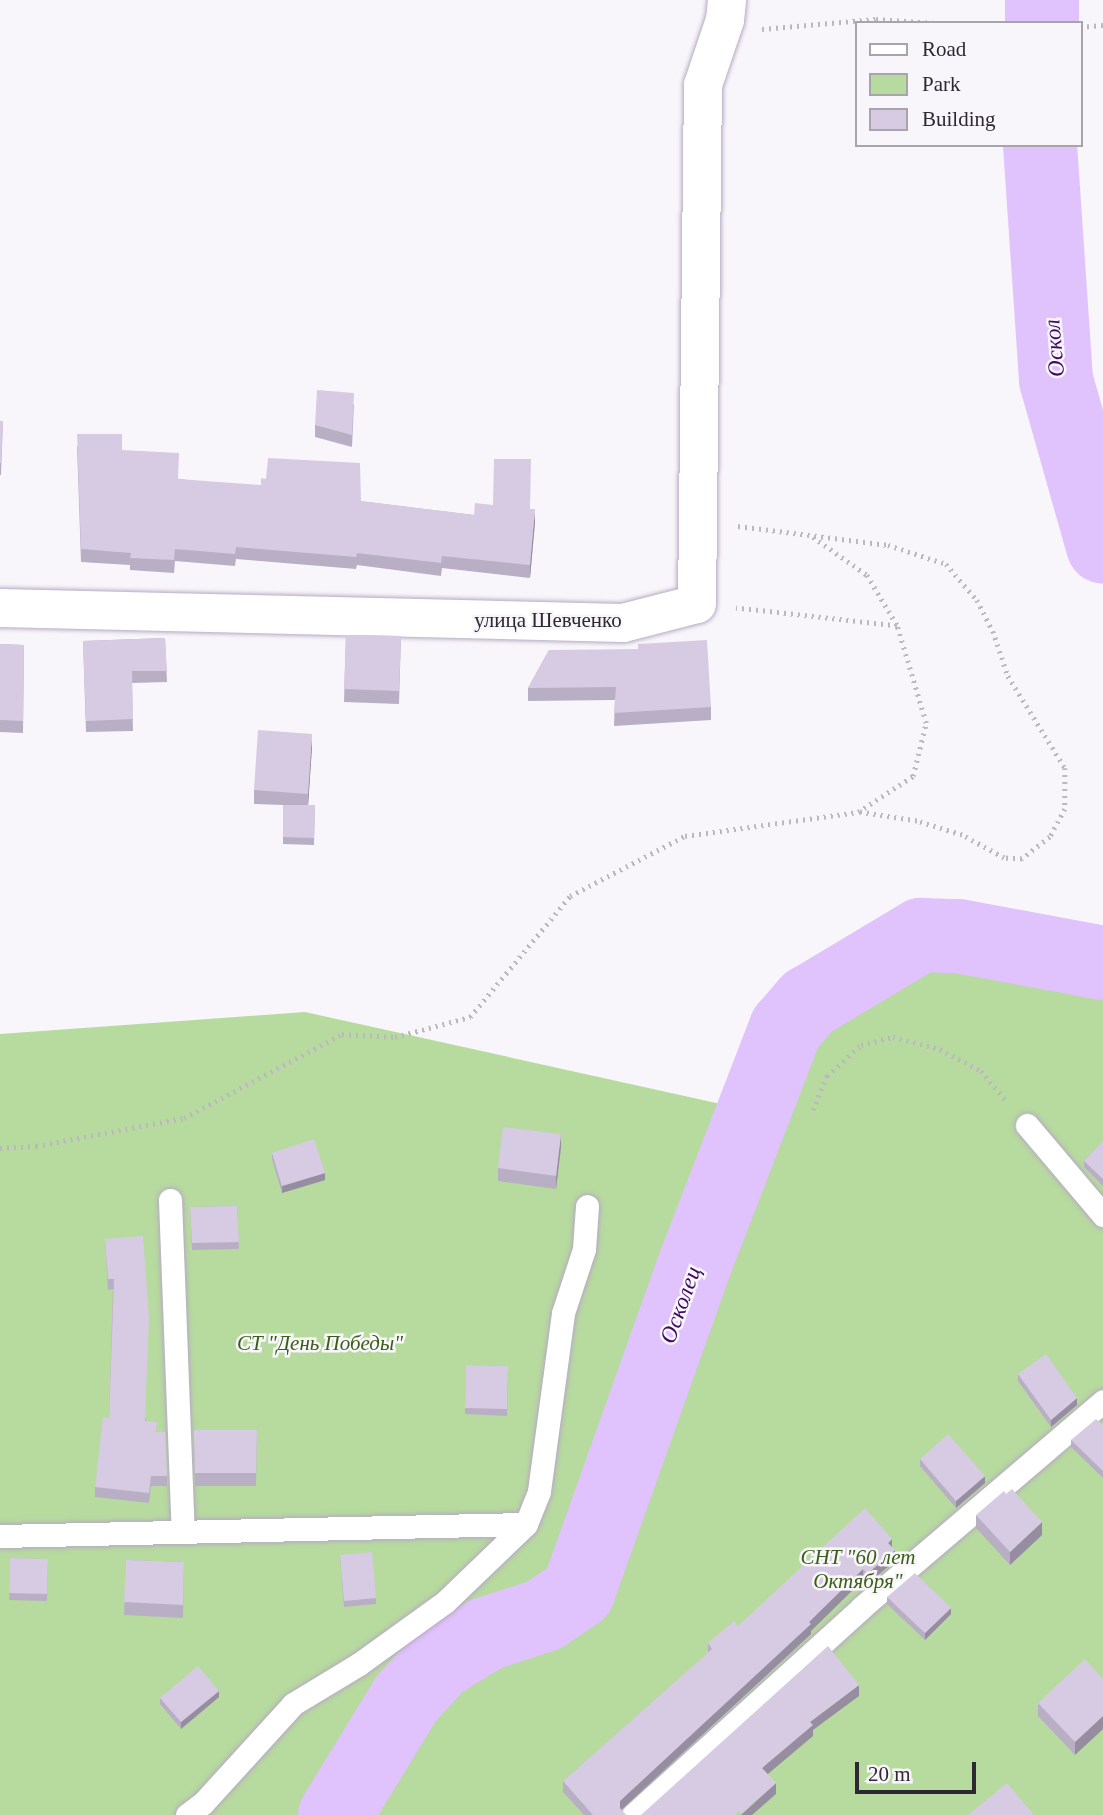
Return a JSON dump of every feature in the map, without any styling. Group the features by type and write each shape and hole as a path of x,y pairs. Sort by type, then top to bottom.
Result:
{"street":[{"path":"696,604 703,85 723,18"},
{"name":"улица Шевченко","path":"0,608 623,623 696,604"}],"lane":[{"path":"1027,1125 1103,1215"},
{"path":"170,1200 183,1532"},
{"path":"187,1815 203,1803 293,1704 359,1664 445,1602 526,1524 539,1491 563,1313 584,1249 587,1206"},
{"path":"633,1815 862,1607 1103,1401"},
{"path":"0,1535 526,1524"}],"path":[{"path":"723,18 794,24 876,19 906,21"},
{"path":"1082,27 1103,25"},
{"path":"0,1147 36,1146 184,1118 342,1034 394,1037 470,1017 569,895 685,836 858,812 917,821 962,835 1003,858 1023,859 1050,837 1065,809 1065,768 1008,676 993,631 977,600 946,564 888,545 697,519"},
{"path":"809,535 867,575 897,626 926,723 913,776 858,812"},
{"path":"696,604 897,626"},
{"path":"813,1110 827,1076 861,1045 892,1037 940,1049 981,1071 1027,1125"}],"green space":[{"name":"СНТ \"60 лет Октября\"","path":"920,944 956,947 1103,972 1103,1815 353,1815 420,1704 491,1644 586,1603 792,1032 843,990"},
{"name":"СТ \"День Победы\"","path":"305,1012 748,1110 571,1587 543,1609 511,1618 444,1648 399,1691 325,1815 0,1815 0,1034"}],"building":[{"path":"317,390 354,393 352,435 315,425"},
{"path":"0,421 3,421 1,463 0,463"},
{"path":"77,434 122,434 122,450 179,453 178,479 261,485 261,478 266,479 268,458 360,463 361,501 474,515 475,503 493,505 494,459 531,459 530,509 535,509 530,565 442,556 441,563 357,553 356,557 236,547 235,554 175,549 174,560 130,558 131,553 81,549"},
{"path":"346,635 401,636 399,691 344,689"},
{"path":"165,638 167,671 132,671 133,719 86,721 83,641"},
{"path":"707,640 711,707 614,713 616,687 528,688 549,650 638,649 638,644"},
{"path":"0,644 24,645 23,721 0,720"},
{"path":"258,730 312,734 308,794 254,790"},
{"path":"283,805 315,805 314,838 283,837"},
{"path":"503,1127 561,1134 556,1176 498,1168"},
{"path":"314,1139 325,1173 282,1186 272,1153"},
{"path":"1103,1141 1103,1179 1084,1161"},
{"path":"237,1206 239,1242 192,1243 190,1207"},
{"path":"143,1236 149,1317 145,1421 157,1422 156,1432 165,1432 167,1476 151,1476 149,1493 95,1487 103,1417 109,1418 114,1279 108,1279 105,1239"},
{"path":"1046,1354 1077,1398 1051,1420 1018,1374"},
{"path":"466,1365 508,1366 507,1409 465,1408"},
{"path":"1096,1419 1103,1425 1103,1471 1071,1440"},
{"path":"194,1430 257,1430 256,1473 195,1473"},
{"path":"948,1434 985,1476 956,1501 920,1459"},
{"path":"1012,1489 1042,1522 1010,1552 976,1515 1004,1491 1006,1494"},
{"path":"865,1508 892,1539 888,1543 895,1550 867,1574 863,1569 809,1622 811,1624 620,1801 620,1808 626,1815 593,1815 563,1781 712,1649 708,1643 734,1621 738,1626"},
{"path":"372,1552 376,1598 344,1601 340,1555"},
{"path":"10,1558 48,1559 47,1594 9,1593"},
{"path":"126,1560 184,1562 183,1605 124,1602"},
{"path":"915,1573 951,1608 925,1633 887,1597"},
{"path":"828,1646 859,1685 810,1722 813,1725 762,1768 776,1783 741,1814 739,1811 735,1815 641,1815"},
{"path":"1085,1659 1103,1679 1103,1716 1075,1742 1038,1703"},
{"path":"198,1666 219,1691 181,1722 160,1698"},
{"path":"1007,1783 1034,1815 968,1815"}],"waterway":[{"name":"Оскол","path":"1042,0 1042,21"},
{"name":"Оскол","path":"1040,147 1056,380 1103,546"},
{"name":"Осколец","path":"335,1815 406,1699 439,1663 486,1634 544,1615 578,1592 696,1261 786,1028 809,1002 921,935 958,936 1103,963"}]}
